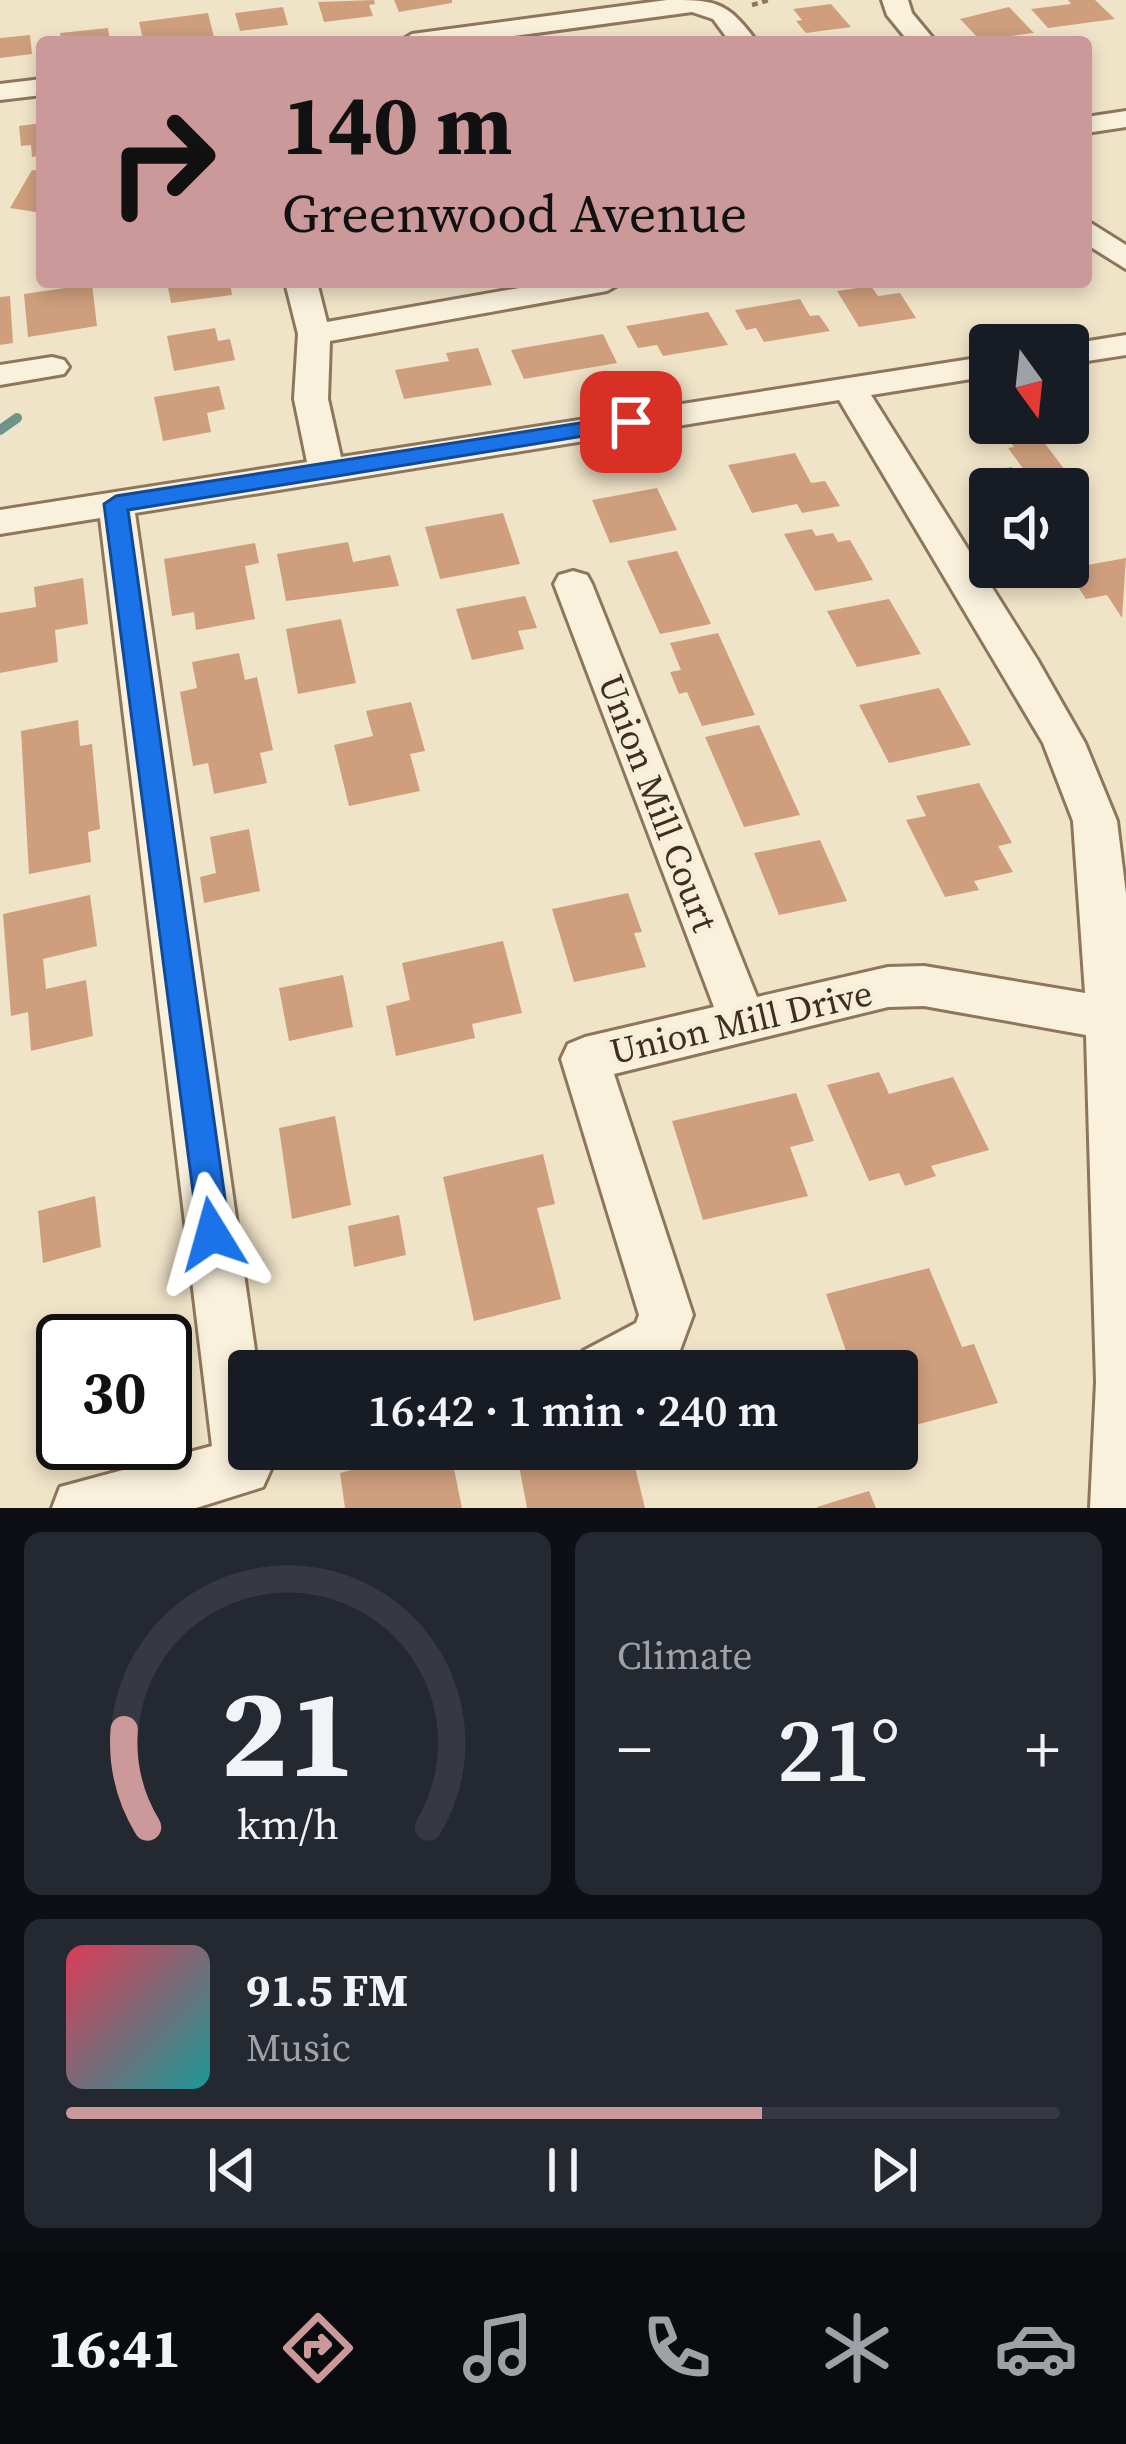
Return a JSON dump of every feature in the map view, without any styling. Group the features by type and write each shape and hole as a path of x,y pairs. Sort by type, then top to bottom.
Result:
{"street":[{"path":"895,0 900,15 918,36"},
{"path":"454,36 675,4 710,6 738,36"},
{"path":"0,92 36,88"},
{"path":"1092,124 1126,119"},
{"path":"1092,234 1126,260"},
{"path":"303,288 314,334 311,399 326,470"},
{"path":"314,334 573,288"},
{"path":"1089,351 1126,345"},
{"path":"0,374 52,367"},
{"path":"0,522 969,369"},
{"path":"850,388 1064,743 1095,821 1105,907 1124,1382 1119,1508"},
{"path":"81,1508 243,1467 116,504"},
{"name":"Union Mill Court","path":"573,584 743,1021"},
{"name":"Union Mill Drive","path":"642,1350 657,1342 665,1315 585,1059 888,987 924,986 1109,1018"}],"building":[{"path":"374,0 369,5 373,16 324,22 318,2"},
{"path":"394,0 452,0 452,3 399,12"},
{"path":"1068,0 1095,0 1115,19 1048,28 1031,9 1071,4"},
{"path":"831,4 851,27 806,33 796,21 802,20 793,9"},
{"path":"283,7 288,25 240,31 235,13"},
{"path":"1009,7 1034,33 976,36 960,19"},
{"path":"208,13 214,36 142,36 139,22"},
{"path":"108,28 109,36 60,36"},
{"path":"30,35 32,54 0,58 0,38"},
{"path":"36,124 36,156 32,157 31,145 21,146 19,126"},
{"path":"32,170 36,170 36,212 10,208"},
{"path":"92,288 97,326 28,337 24,294"},
{"path":"168,288 231,288 232,295 171,303"},
{"path":"872,288 878,296 900,293 916,318 859,327 837,291"},
{"path":"10,296 13,343 0,345 0,297"},
{"path":"800,299 810,316 819,315 830,331 764,342 756,328 746,330 735,310"},
{"path":"708,312 728,345 663,356 657,345 638,348 626,326"},
{"path":"215,328 218,341 230,339 235,360 174,371 167,336"},
{"path":"603,334 617,363 524,379 511,350"},
{"path":"478,348 492,385 404,399 395,370 449,361 446,353"},
{"path":"219,386 225,409 207,413 211,432 163,441 154,397"},
{"path":"1012,444 1045,444 1063,468 1023,468 1008,448 1014,447"},
{"path":"795,453 811,483 825,481 840,506 802,513 797,504 752,513 728,465"},
{"path":"657,488 677,530 610,543 592,500"},
{"path":"503,513 520,564 440,579 425,527"},
{"path":"812,529 816,536 833,533 838,542 850,540 873,580 815,591 784,534"},
{"path":"348,542 353,562 390,555 399,586 286,601 277,554"},
{"path":"255,543 259,563 245,566 255,619 196,630 194,612 172,616 164,559"},
{"path":"677,551 711,624 660,634 627,561"},
{"path":"1126,558 1122,618 1107,595 1086,599 1079,588 1089,588 1089,565"},
{"path":"83,578 88,624 55,630 58,662 0,673 0,613 36,607 34,587"},
{"path":"525,596 537,628 518,631 524,649 472,660 456,609"},
{"path":"889,599 921,654 857,667 827,611"},
{"path":"341,619 356,683 298,694 286,629"},
{"path":"718,633 755,715 702,726 687,692 679,694 670,672 681,670 670,643"},
{"path":"239,653 245,680 257,677 273,750 260,753 267,783 214,794 208,763 193,766 180,692 197,688 192,662"},
{"path":"939,688 971,745 889,763 859,705"},
{"path":"411,702 425,751 410,754 420,791 349,806 334,745 373,736 366,711"},
{"path":"78,720 80,746 92,744 100,829 88,832 91,862 29,874 21,731"},
{"path":"759,725 800,815 744,827 705,737"},
{"path":"979,783 1012,843 998,846 1013,872 974,881 979,890 945,897 906,820 926,816 916,796"},
{"path":"249,829 260,891 204,903 200,877 216,873 210,837"},
{"path":"820,840 847,901 779,915 754,853"},
{"path":"628,893 642,932 634,933 646,967 574,982 552,909"},
{"path":"90,895 97,946 43,959 46,989 86,980 93,1036 31,1051 28,1012 11,1016 3,914"},
{"path":"503,941 522,1013 472,1024 475,1038 396,1056 386,1006 410,1000 402,963"},
{"path":"343,975 353,1027 289,1041 279,988"},
{"path":"879,1072 889,1094 953,1077 989,1150 931,1166 936,1176 905,1186 899,1173 869,1181 827,1085"},
{"path":"796,1093 814,1141 790,1147 808,1196 703,1220 672,1121"},
{"path":"335,1116 351,1205 292,1219 279,1128"},
{"path":"543,1154 555,1204 537,1208 561,1299 474,1321 443,1177"},
{"path":"95,1196 101,1247 43,1263 38,1211"},
{"path":"399,1215 406,1255 354,1267 348,1226"},
{"path":"929,1268 962,1347 974,1344 998,1403 918,1424 918,1350 846,1350 826,1294"},
{"path":"454,1470 462,1508 345,1508 340,1473"},
{"path":"520,1470 636,1470 645,1508 527,1508"},
{"path":"869,1491 876,1508 817,1508 817,1507"}],"waterway":[{"path":"0,430 17,418"}],"route":[{"path":"212,1234 116,504 631,422"}]}
